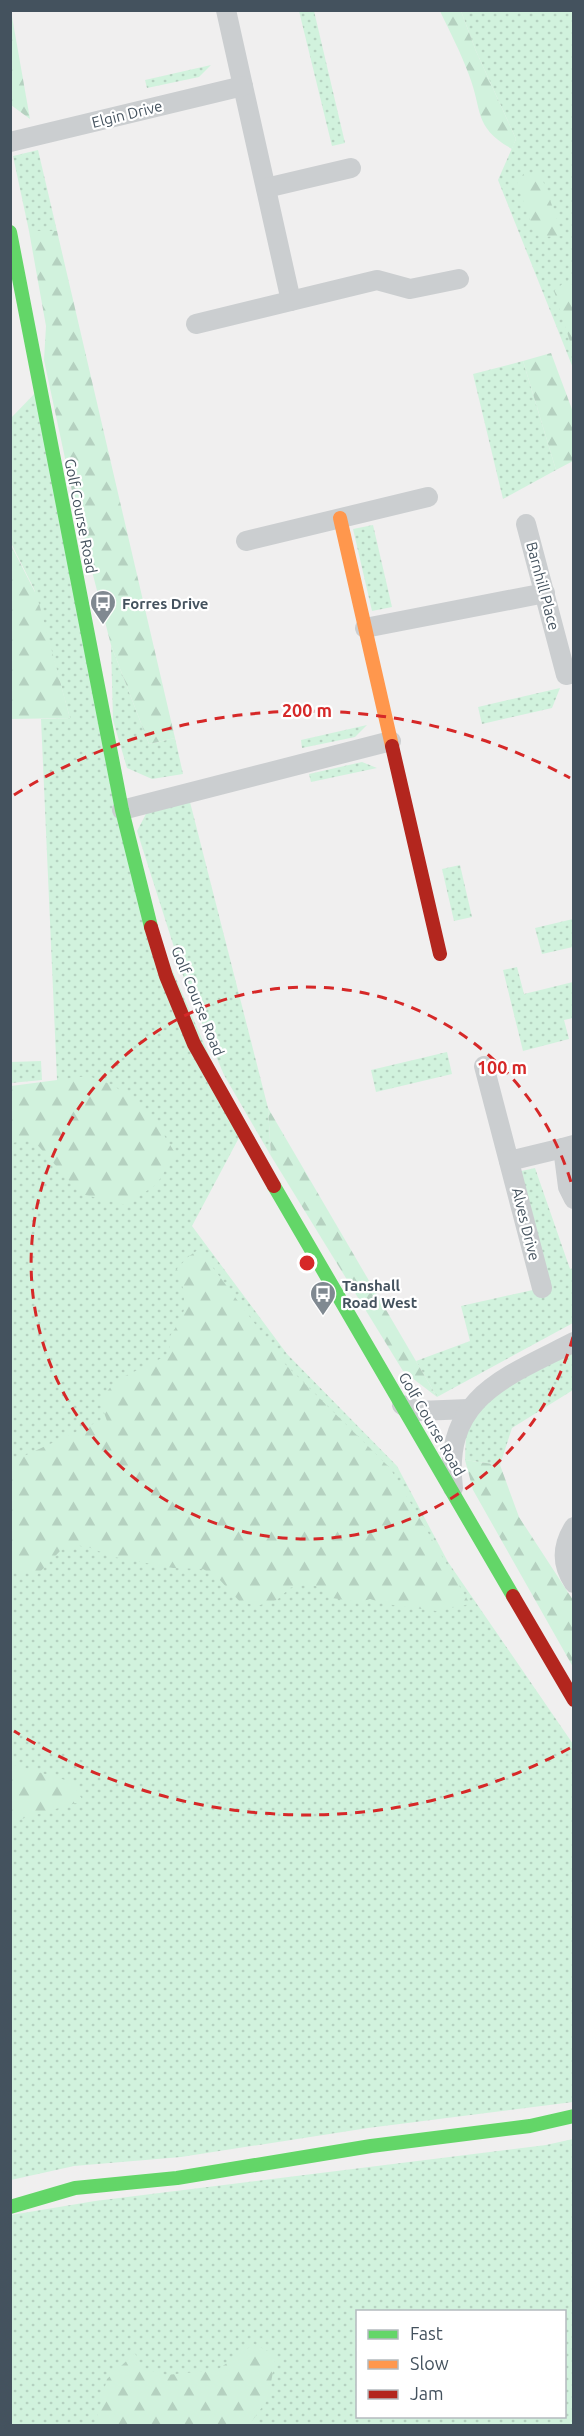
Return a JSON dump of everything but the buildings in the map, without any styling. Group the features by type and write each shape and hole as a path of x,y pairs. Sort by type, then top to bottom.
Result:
{"street":[{"path":"226,10 291,301"},
{"name":"Elgin Drive","path":"10,142 243,86"},
{"path":"266,188 351,168"},
{"name":"Golf Course Road","path":"10,232 122,810 145,905 166,976 194,1044 248,1142 573,1700"},
{"path":"196,324 377,280 410,289 459,279"},
{"path":"246,541 428,497"},
{"path":"340,518 440,954"},
{"name":"Barnhill Place","path":"526,524 566,675 573,673"},
{"path":"365,628 545,593"},
{"path":"122,810 391,741"},
{"name":"Alves Drive","path":"484,1066 542,1288"},
{"path":"509,1161 568,1146 568,1187 573,1199"},
{"path":"454,1497 451,1474 453,1449 459,1426 469,1408 481,1395 498,1383 573,1342"},
{"path":"402,1406 419,1411 469,1408"},
{"path":"573,1527 564,1547 568,1575 573,1583"},
{"path":"10,2207 75,2188 177,2178 371,2146 530,2126 573,2116"}],"green space":[{"path":"11,11 30,119 11,105"},
{"path":"299,11 314,11 345,143 332,146"},
{"path":"440,11 461,11 476,51 516,139 512,149 491,133 485,125 466,67"},
{"path":"461,11 573,11 573,368 498,180 516,139 476,51"},
{"path":"211,65 199,77 147,88 145,80"},
{"path":"38,150 57,231 29,231 13,156"},
{"path":"524,173 541,175 563,236 544,237 531,222 517,183"},
{"path":"29,231 57,231 175,738 149,744 111,645 75,505 44,360 46,326"},
{"path":"567,280 573,286 573,351 554,291"},
{"path":"551,353 573,412 573,461 556,470 523,361"},
{"path":"523,361 556,470 503,499 473,374"},
{"path":"39,389 147,911 242,1132 192,1226 287,1354 397,1466 448,1562 573,1744 573,2102 368,2128 181,2157 74,2166 11,2180 10,1109 58,1102 41,719 70,718 34,589 11,543 11,418"},
{"path":"373,525 392,607 372,611 353,529"},
{"path":"10,543 37,596 70,718 11,719"},
{"path":"111,645 149,744 175,738 183,774 152,779 127,768 113,720"},
{"path":"560,688 552,708 482,724 478,707"},
{"path":"367,725 355,737 302,748 301,740"},
{"path":"362,762 377,768 311,782 309,774"},
{"path":"190,802 268,1108 271,1156 224,1075 187,988 137,831 147,812"},
{"path":"460,865 472,917 454,921 442,869"},
{"path":"573,919 573,947 542,954 535,928"},
{"path":"517,967 524,994 573,982 573,1018 564,1020 569,1039 523,1051 503,970"},
{"path":"447,1052 452,1074 376,1092 371,1070"},
{"path":"41,1061 42,1080 11,1083 11,1062"},
{"path":"88,1076 113,1085 151,1114 175,1153 157,1184 126,1205 81,1194 33,1140 11,1143 11,1086"},
{"path":"268,1108 437,1397 403,1371 271,1156"},
{"path":"535,1168 570,1269 573,1268 573,1323 437,1397 416,1361 470,1341 461,1306 542,1288 512,1173"},
{"path":"199,1249 285,1364 390,1468 470,1604 436,1611 386,1604 370,1599 360,1602 332,1598 316,1586 299,1585 290,1588 277,1600 260,1605 241,1603 219,1579 203,1569 173,1568 114,1557 88,1547 75,1545 61,1550 37,1575 11,1569 11,1462 93,1424 107,1421 100,1401 115,1381 170,1354 170,1336 184,1310 184,1290 175,1271"},
{"path":"573,1342 573,1390 512,1428 500,1465 465,1460 466,1432 475,1410"},
{"path":"465,1460 500,1465 519,1517 573,1600 573,1667 473,1490"},
{"path":"11,1764 72,1782 83,1801 11,1822"},
{"path":"573,2139 573,2425 11,2426 11,2215 95,2201 546,2145"},
{"path":"254,2344 276,2355 268,2399 249,2425 95,2425 107,2379 135,2353 141,2368 166,2375 217,2370"}],"traffic: fast":[{"path":"10,232 122,810 151,927"},
{"path":"274,1186 513,1596"},
{"path":"10,2207 75,2188 177,2178 371,2146 530,2126 574,2116"}],"traffic: slow":[{"path":"340,518 392,746"}],"traffic: jam":[{"path":"392,746 440,954"},
{"path":"151,927 166,976 194,1044 274,1186"},
{"path":"513,1596 574,1700"}],"place":[{"name":"Forres Drive","path":"103,626"},
{"name":"Tanshall Road West","path":"323,1317"}]}
